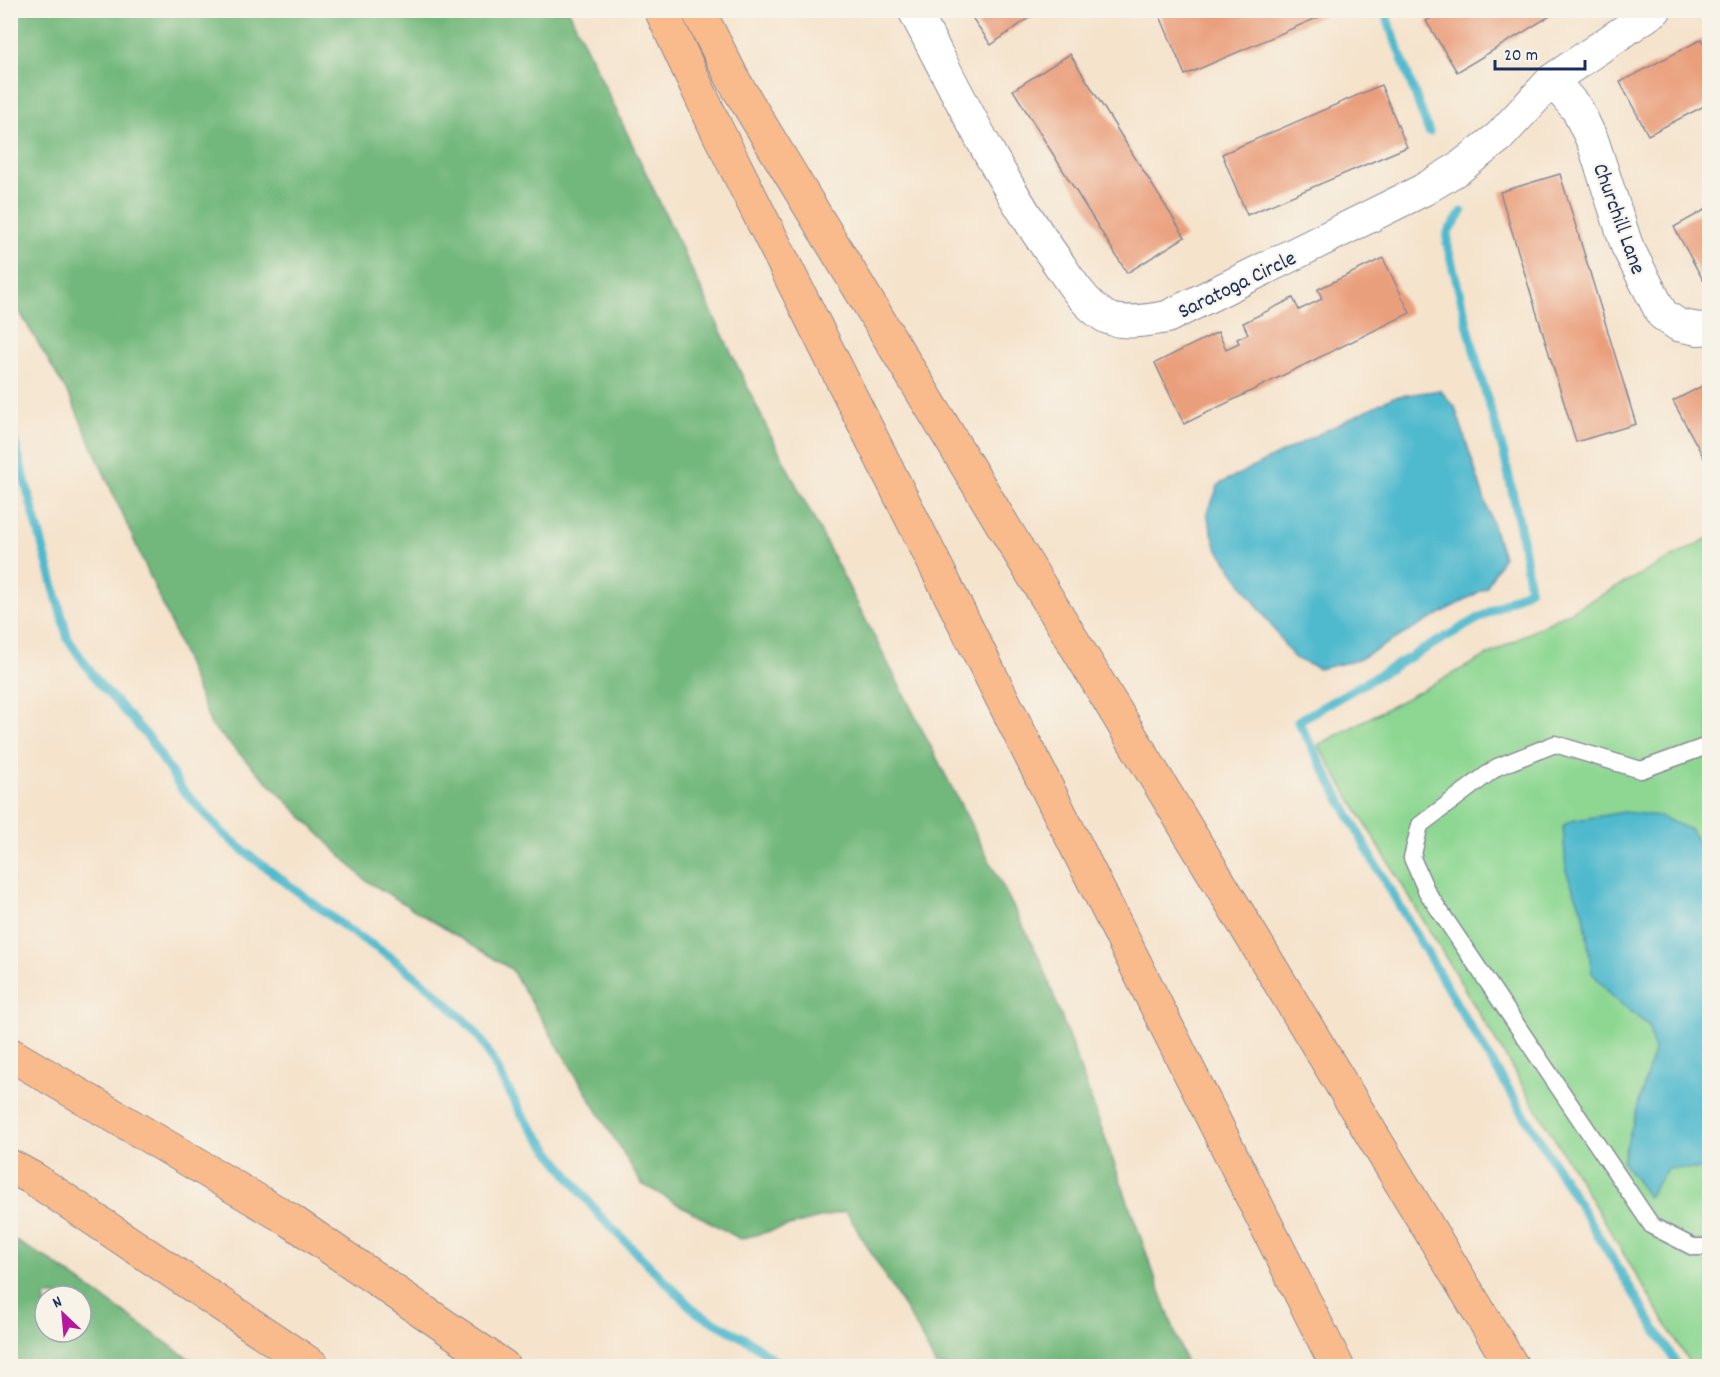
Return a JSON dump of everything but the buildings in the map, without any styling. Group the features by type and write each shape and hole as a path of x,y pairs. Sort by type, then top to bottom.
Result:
{"highway":[{"path":"661,10 716,128 1336,1366"},
{"path":"698,10 734,81 1512,1366"},
{"path":"10,1054 290,1220 503,1366"},
{"path":"10,1166 34,1179 313,1366"},
{"path":"290,1220 464,1366"}],"street":[{"name":"Saratoga Circle","path":"914,10 1008,186 1078,291 1106,317 1134,322 1167,317 1423,190 1459,168 1499,137 1552,80 1655,10"},
{"name":"Churchill Lane","path":"1552,80 1577,109 1593,142 1627,246 1662,314 1678,325 1698,329 1710,328"}],"lane":[{"path":"1710,745 1641,770 1555,744 1497,767 1420,825 1412,858 1427,892 1652,1226 1693,1247 1710,1247"}],"green space":[{"path":"10,11 569,11 765,424 1042,963 1187,1366 936,1366 918,1330 846,1211 740,1239 642,1184 511,969 365,880 211,725 169,619 71,399 11,297"},
{"path":"1709,538 1709,1366 1691,1366 1318,745"},
{"path":"10,1238 48,1259 83,1284 33,1284 33,1344 93,1344 93,1291 199,1366 11,1366"}],"water":[{"path":"1440,390 1455,407 1503,557 1486,588 1358,660 1319,669 1294,658 1216,547 1207,514 1219,484 1393,397"},
{"path":"1624,812 1659,816 1691,830 1709,859 1709,1170 1668,1168 1648,1197 1622,1161 1654,1051 1649,1026 1614,998 1592,973 1584,915 1566,871 1563,826 1571,821"}],"waterway":[{"path":"1384,10 1429,132"},
{"path":"1462,212 1448,232 1447,244 1480,374 1504,454 1520,527 1530,589 1298,721 1374,862 1462,1013 1678,1366"},
{"path":"10,426 68,639 97,681 149,738 181,788 222,832 245,852 349,930 392,958 435,992 482,1041 522,1115 599,1215 696,1312 749,1341 782,1366"}]}
